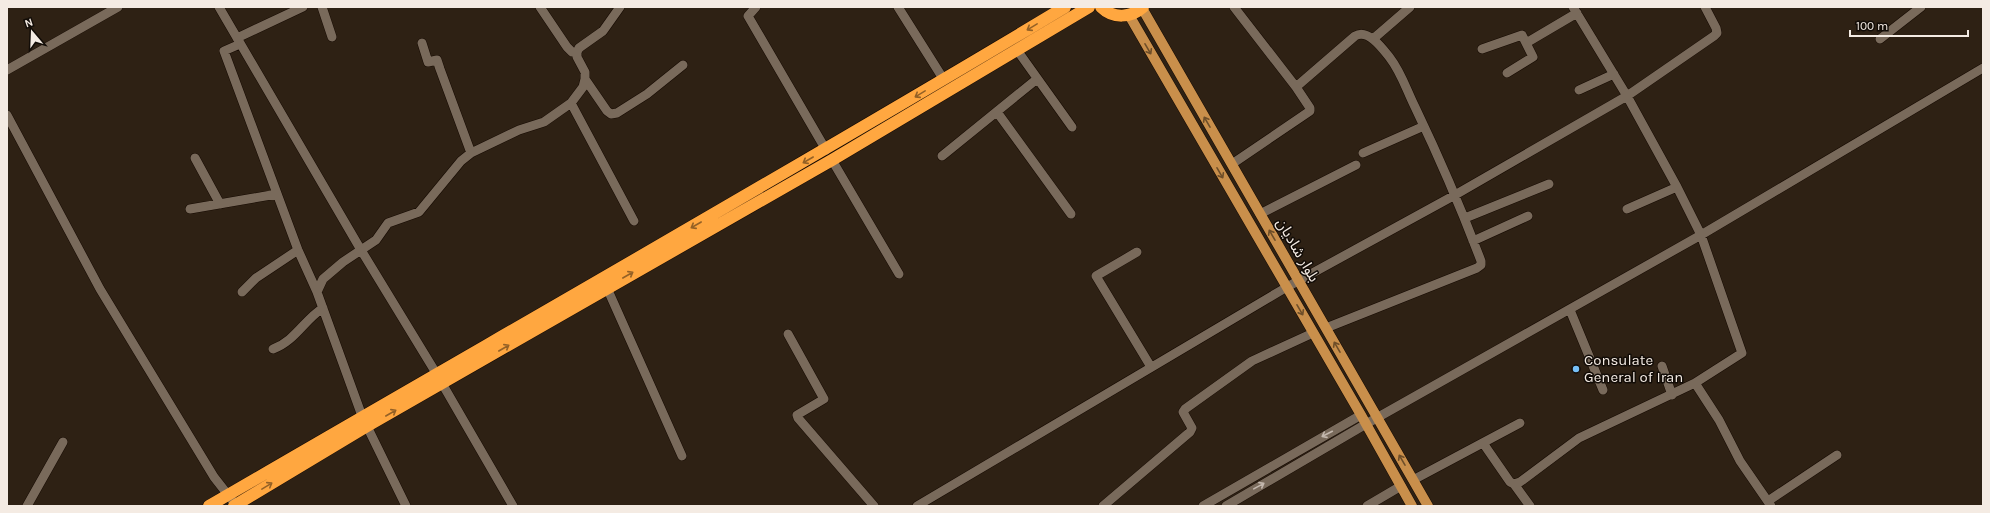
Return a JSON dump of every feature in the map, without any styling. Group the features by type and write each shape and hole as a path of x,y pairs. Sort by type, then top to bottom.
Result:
{"highway":[{"path":"439,378 607,288 829,155 944,80 1065,7"},
{"path":"209,506 365,421 829,155 1017,50 1089,7"},
{"path":"1101,7 1111,14 1128,15 1143,8"},
{"path":"235,506 365,421"}],"main road":[{"name":"بلوار شادیان","path":"1143,8 1428,506"},
{"name":"بلوار شادیان","path":"1128,15 1364,420 1412,506"}],"street":[{"path":"7,70 118,7"},
{"path":"219,7 360,250 439,378 513,506"},
{"path":"303,7 239,41 224,52 298,250 317,292 365,421 406,506"},
{"path":"322,7 332,37"},
{"path":"540,7 567,48 572,52 577,52"},
{"path":"577,52 579,48 603,31 620,7"},
{"path":"756,7 748,16 899,274"},
{"path":"898,7 944,80"},
{"path":"1232,164 1310,111 1310,108 1296,87 1234,7"},
{"path":"1373,39 1410,7"},
{"path":"917,506 1287,287 1456,195 1627,96 1717,33 1705,7"},
{"path":"1880,39 1921,7"},
{"path":"1514,484 1520,482 1579,438 1624,416 1672,396 1742,353 1701,235 1677,187 1627,96 1575,10 1526,43"},
{"path":"1296,87 1354,36 1361,34 1373,39 1391,59 1424,126 1456,195 1481,261 1481,265 1478,268 1326,328"},
{"path":"1482,48 1520,35 1533,57 1507,73"},
{"path":"422,43 428,62 438,60 440,64 440,69 471,153"},
{"path":"1017,50 1072,127"},
{"path":"317,292 323,279 360,250 376,240 388,223 419,212 461,161 471,153 519,130 544,122 571,103 583,87 585,79 585,72 577,52"},
{"path":"585,79 607,112 611,114 616,113 647,94 683,65"},
{"path":"1203,506 1364,420 1378,418 1701,235 1983,68"},
{"path":"1579,90 1614,74"},
{"path":"942,156 1037,79"},
{"path":"571,103 634,222"},
{"path":"997,112 1071,214"},
{"path":"7,114 100,290 214,477 229,494 235,506"},
{"path":"1363,153 1424,126"},
{"path":"195,158 220,204"},
{"path":"1260,214 1356,165"},
{"path":"1465,218 1549,184"},
{"path":"1627,209 1677,187"},
{"path":"190,209 277,194"},
{"path":"1473,240 1528,216"},
{"path":"242,292 256,278 298,250"},
{"path":"1137,252 1096,276 1151,367"},
{"path":"607,288 682,456"},
{"path":"273,349 292,340 311,316 322,308"},
{"path":"1570,310 1603,390"},
{"path":"1103,506 1190,432 1192,428 1190,422 1184,416 1183,412 1185,409 1252,361 1313,333"},
{"path":"788,334 824,399 797,415 798,418 874,506"},
{"path":"1662,366 1672,396"},
{"path":"1695,383 1718,420 1740,461 1770,504 1837,455"},
{"path":"1226,506 1364,420"},
{"path":"1413,480 1520,423"},
{"path":"27,506 63,442"},
{"path":"1483,442 1510,482 1514,484 1530,506"},
{"path":"1367,506 1401,486"}],"place":[{"name":"Consulate General of Iran","path":"1576,369"}]}
